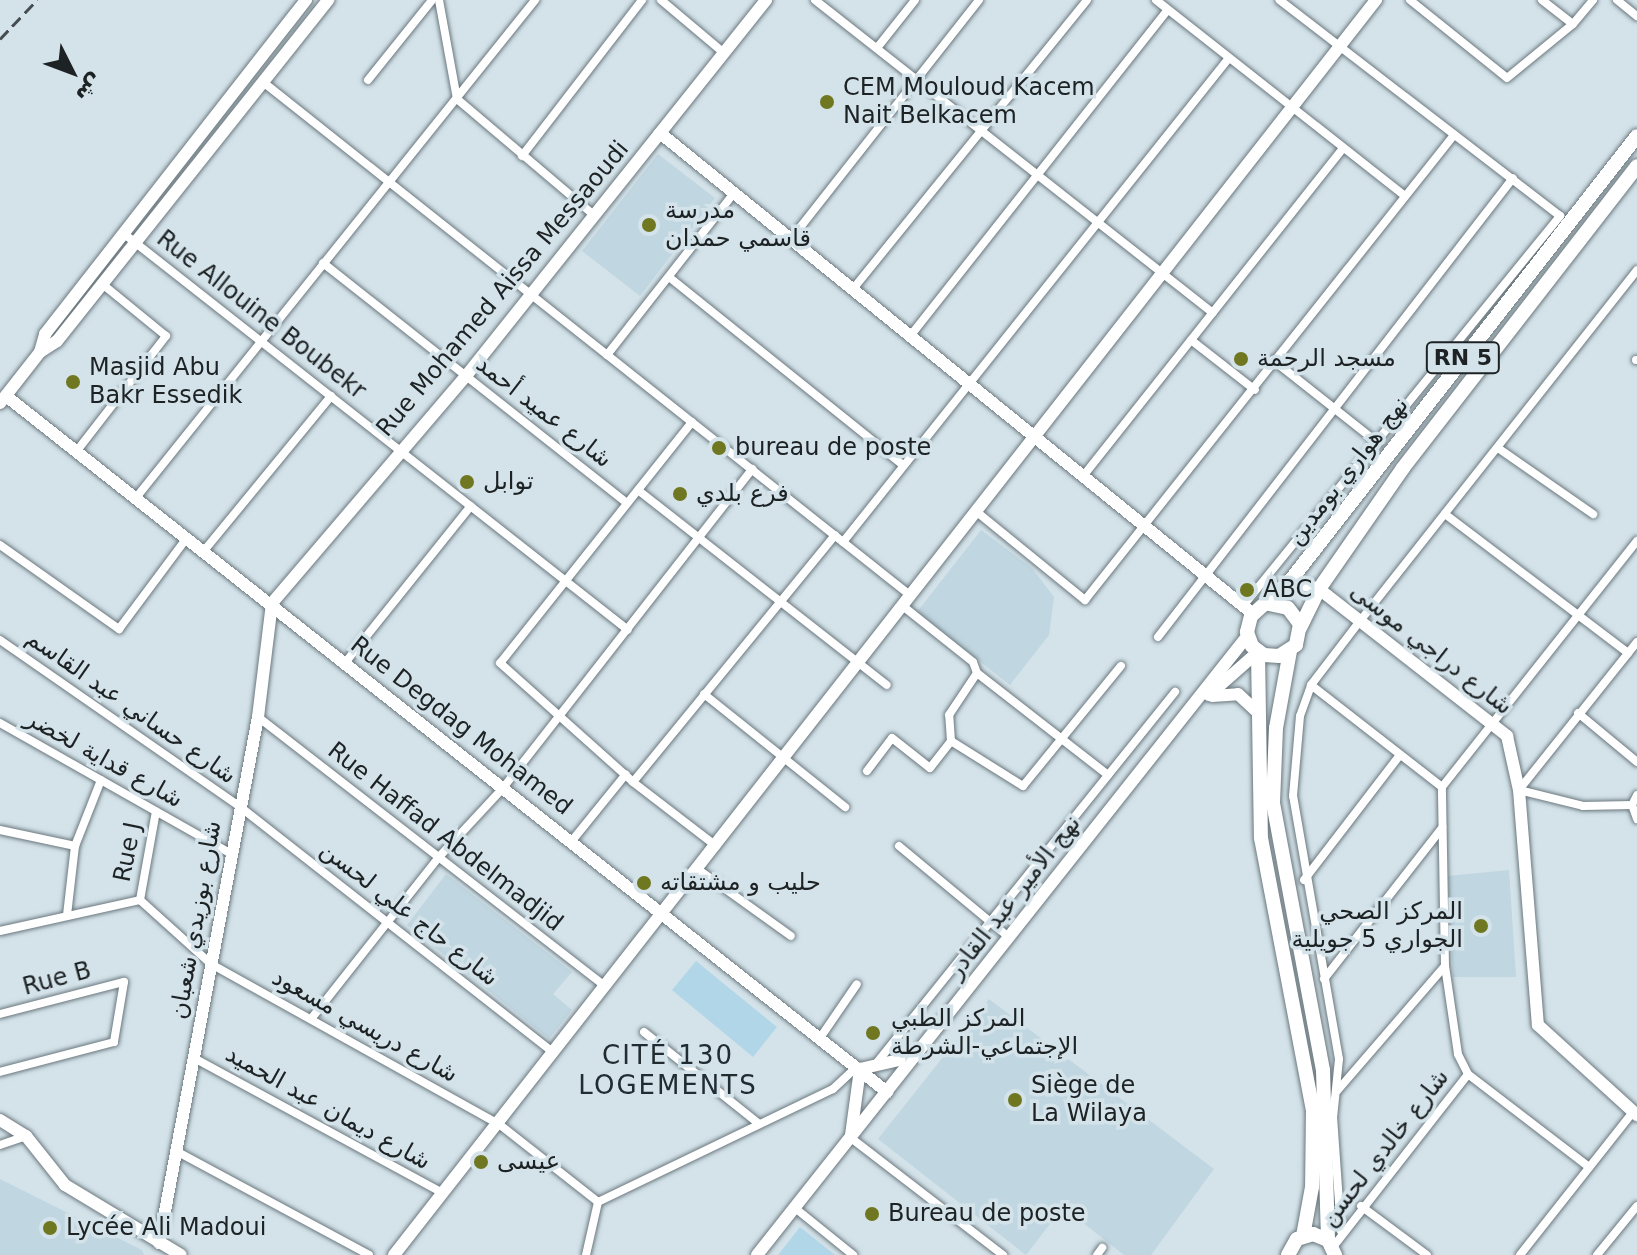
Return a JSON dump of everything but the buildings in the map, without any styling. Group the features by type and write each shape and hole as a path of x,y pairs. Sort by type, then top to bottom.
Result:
{"main road":[{"name":"نهج هواري بومدين","path":"1269,604 1637,136"},
{"name":"نهج هواري بومدين","path":"1300,628 1319,589 1403,468 1637,166"},
{"path":"1288,1255 1303,1236 1312,1187 1313,1110 1261,838 1256,711 1258,652 1248,635 1248,610 1269,604 1290,609 1300,628 1290,651 1276,728 1273,803 1323,1070 1332,1247 1303,1236"},
{"path":"1258,652 1275,657 1290,651"}],"street":[{"path":"40,352 45,334 306,0"},
{"path":"2,397 40,352 57,341 328,0"},
{"path":"368,80 432,0"},
{"path":"439,0 457,99 594,215"},
{"path":"135,499 535,0"},
{"path":"522,156 642,0"},
{"path":"661,0 724,53"},
{"name":"Rue Mohamed Aissa Messaoudi","path":"272,603 400,449 466,376 766,0"},
{"path":"815,0 1213,313"},
{"path":"877,48 915,0"},
{"path":"791,239 979,0"},
{"path":"853,289 1087,0"},
{"path":"1156,0 1405,196"},
{"path":"1280,0 1560,216"},
{"path":"394,1255 607,988 1376,0"},
{"path":"1410,0 1507,78 1573,24 1593,0"},
{"path":"1542,0 1573,24"},
{"path":"1617,0 1637,16"},
{"path":"911,335 1168,10"},
{"path":"843,542 1229,58"},
{"path":"263,82 835,535 973,662 977,673 1108,775"},
{"path":"660,133 1248,610 1560,216 1585,201 1601,212"},
{"path":"978,513 1085,600 1255,390 1273,360 1454,135"},
{"path":"1084,475 1343,148"},
{"path":"1158,637 1204,573 1513,178"},
{"path":"607,355 734,193"},
{"name":"Rue Allouine Boubekr","path":"123,233 257,343 400,449 628,630"},
{"name":"شارع عميد أحمد","path":"323,263 627,503"},
{"path":"1341,1231 1333,1118 1339,1059 1304,880 1293,767 1311,685 1637,270"},
{"path":"669,277 903,465"},
{"path":"76,452 166,336 101,283"},
{"path":"1191,340 1255,390"},
{"path":"1273,360 1378,443"},
{"path":"203,552 331,396"},
{"name":"Rue Degdag Mohamed","path":"2,397 272,603 820,1038 863,1068 887,1092"},
{"path":"692,422 500,663 629,778 717,847"},
{"path":"1498,448 1593,514"},
{"path":"311,1019 389,924 438,858 503,788 752,469"},
{"path":"638,490 887,685"},
{"path":"345,663 471,506"},
{"path":"1445,514 1628,653"},
{"path":"571,842 704,694 835,535"},
{"path":"0,545 119,629 186,539"},
{"path":"1589,1167 1468,1074 1455,1044 1445,966 1442,787 1637,541"},
{"name":"شارع دراجي موسى","path":"1290,581 1319,589 1493,723 1509,740 1519,790 1537,1022 1635,1113"},
{"name":"شارع بوزيدي شعبان","path":"159,1243 258,717 272,603"},
{"name":"نهج الأمير عبد القادر","path":"757,1255 1248,635"},
{"name":"شارع حساني عبد القاسم","path":"0,640 239,806"},
{"path":"1632,805 1583,806 1519,790 1637,642"},
{"name":"نهج الأمير عبد القادر","path":"1186,716 1258,652"},
{"path":"951,741 1023,786 1121,666"},
{"path":"867,771 892,738 930,768 951,741 949,715 977,673"},
{"path":"1311,685 1442,787"},
{"path":"586,1255 598,1202 833,1089 863,1068 990,922 1175,692"},
{"path":"1205,698 1234,693 1256,711"},
{"path":"704,694 845,807"},
{"path":"1578,713 1637,762"},
{"name":"Rue Haffad Abdelmadjid","path":"258,717 607,988"},
{"name":"شارع قداية لخضر","path":"0,723 230,853"},
{"path":"1304,880 1399,756"},
{"path":"67,915 75,846 101,780"},
{"path":"1637,795 1632,805 1637,819"},
{"name":"شارع حاج علي لحسن","path":"239,806 555,1053"},
{"name":"Rue J","path":"140,900 156,811"},
{"path":"1324,979 1442,827"},
{"path":"2,832 75,846"},
{"path":"899,846 1010,938"},
{"path":"699,870 791,936"},
{"path":"0,931 140,900"},
{"name":"شارع دريسي مسعود","path":"140,900 211,964 499,1124 598,1202"},
{"path":"1337,1091 1445,966"},
{"name":"Rue B","path":"0,1014 124,982 114,1042 0,1072"},
{"path":"820,1038 857,984"},
{"path":"644,1032 758,1123"},
{"path":"863,1068 916,1056"},
{"name":"شارع ديمان عبد الحميد","path":"194,1058 443,1193"},
{"path":"863,1068 851,1138 1003,1255"},
{"name":"شارع خالدي لحسن","path":"1332,1247 1341,1231 1468,1074"},
{"path":"1520,1255 1635,1113"},
{"path":"0,1120 26,1136 65,1185 181,1255"},
{"path":"0,1145 26,1136"},
{"path":"176,1151 369,1255"},
{"path":"1361,1206 1427,1255"},
{"path":"1597,1255 1637,1206"},
{"path":"795,1208 853,1255"}],"shaded area":[{"name":"مدرسة قاسمي حمدان","path":"658,154 715,198 640,296 582,251"},
{"path":"981,530 1032,568 1054,597 1049,635 1010,685 917,612"},
{"name":"المركز الصحي الجواري 5 جويلية","path":"1509,870 1516,977 1453,977 1448,876"},
{"path":"446,874 572,972 553,994 572,1010 549,1039 407,925"},
{"path":"696,961 777,1027 753,1057 672,990"},
{"name":"Siège de La Wilaya","path":"989,999 1214,1169 1151,1255 1124,1255 1063,1207 1026,1255 878,1139"},
{"name":"Lycée Ali Madoui","path":"0,1179 142,1250 144,1255 0,1255"},
{"path":"800,1227 835,1255 778,1255"}],"railway":[{"path":"0,39 37,0"}],"place":[{"name":"CEM Mouloud Kacem Nait Belkacem","path":"827,102"},
{"name":"مدرسة قاسمي حمدان","path":"649,225"},
{"name":"مسجد الرحمة","path":"1241,359"},
{"name":"Masjid Abu Bakr Essedik","path":"73,382"},
{"name":"bureau de poste","path":"719,448"},
{"name":"توابل","path":"467,482"},
{"name":"فرع بلدي","path":"680,494"},
{"name":"ABC","path":"1247,590"},
{"name":"حليب و مشتقاته","path":"644,883"},
{"name":"المركز الصحي الجواري 5 جويلية","path":"1481,926"},
{"name":"المركز الطبي الإجتماعي-الشرطة","path":"873,1033"},
{"name":"Siège de La Wilaya","path":"1015,1100"},
{"name":"عيسى","path":"481,1162"},
{"name":"Bureau de poste","path":"872,1214"},
{"name":"Lycée Ali Madoui","path":"50,1228"}],"district":[{"name":"CITÉ 130 LOGEMENTS","path":"668,1071"}]}
